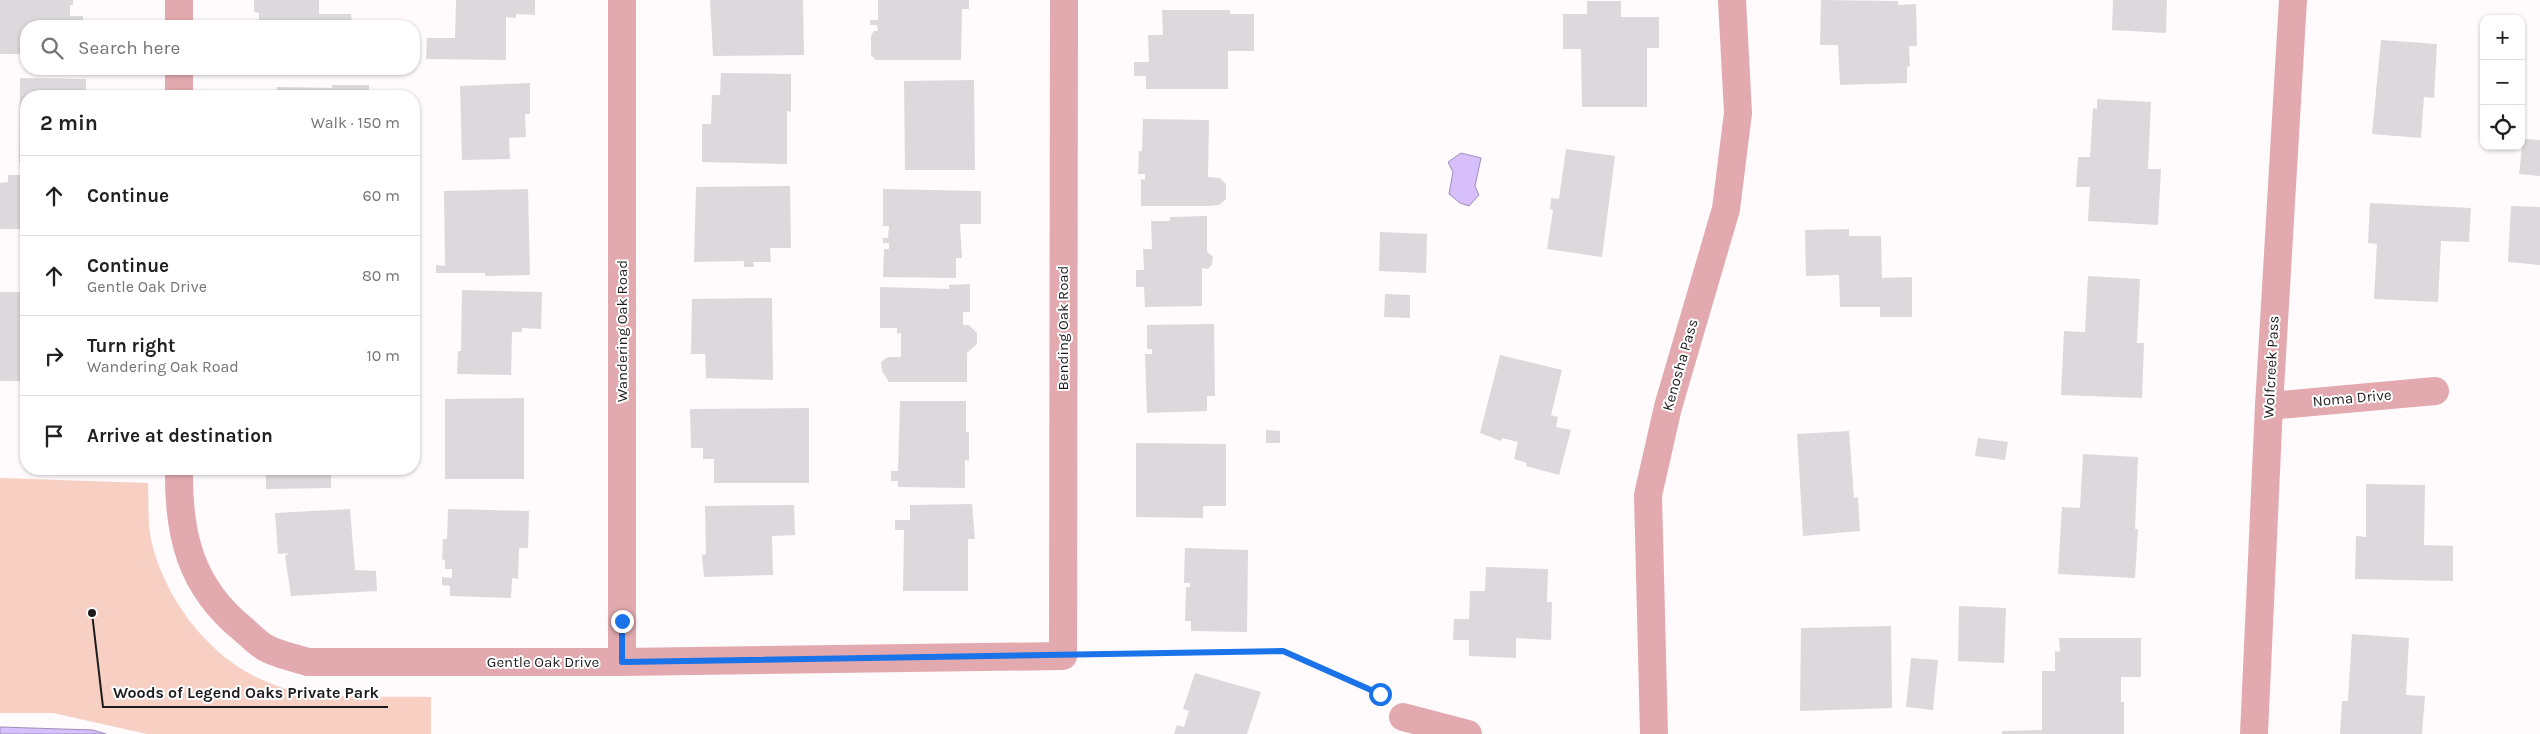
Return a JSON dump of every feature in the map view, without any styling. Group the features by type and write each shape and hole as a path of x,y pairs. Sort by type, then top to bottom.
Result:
{"street":[{"path":"179,0 179,20"},
{"name":"Wandering Oak Road","path":"622,0 622,662"},
{"name":"Bending Oak Road","path":"1063,656 1064,0"},
{"name":"Kenosha Pass","path":"1654,734 1648,495 1668,406 1726,209 1738,113 1732,0"},
{"name":"Wolfcreek Pass","path":"2254,734 2269,406 2293,0"},
{"path":"179,75 179,90"},
{"name":"Noma Drive","path":"2269,406 2435,391"},
{"name":"Gentle Oak Drive","path":"178,475 178,504 186,548 201,582 227,616 267,648 308,662 622,662 1063,656"},
{"path":"1403,717 1468,734"}],"path":[{"path":"1063,656 1283,651 1393,701 1403,717"}],"shaded area":[{"path":"1461,153 1481,158 1475,186 1479,195 1469,206 1460,203 1449,194 1453,172 1448,162"},
{"path":"0,478 148,483 150,537 161,570 173,595 188,618 206,640 249,674 274,685 301,692 349,696 431,697 431,734 147,734 53,713 0,713"},
{"path":"0,727 93,730 106,734 0,734"}],"building":[{"path":"0,0 73,0 73,5 70,5 70,16 83,16 83,20 20,20 20,54 0,54"},
{"path":"254,0 319,0 319,14 351,14 352,20 259,20 259,13 254,12"},
{"path":"456,0 535,0 535,15 516,14 516,18 506,17 506,60 426,59 427,38 455,38"},
{"path":"710,0 803,0 804,55 713,56"},
{"path":"878,0 969,0 969,9 962,9 961,60 876,60 871,55 871,36 874,31 878,31 877,25 870,25 870,20 878,20"},
{"path":"1821,0 1898,1 1898,5 1916,4 1917,46 1909,46 1910,66 1907,67 1907,83 1840,85 1838,45 1820,45"},
{"path":"2113,0 2167,0 2166,33 2112,30"},
{"path":"1587,1 1621,1 1621,17 1659,17 1659,48 1647,48 1647,107 1582,107 1581,49 1563,49 1563,14 1587,14"},
{"path":"1162,10 1230,10 1230,14 1254,14 1254,51 1228,51 1228,89 1146,89 1146,76 1134,76 1134,62 1149,62 1148,35 1163,35"},
{"path":"2381,40 2437,44 2434,98 2424,97 2421,138 2372,134"},
{"path":"721,73 791,74 791,112 787,111 787,164 702,162 702,124 711,124 712,95 720,95"},
{"path":"20,78 86,79 86,90 20,90 19,163"},
{"path":"974,80 975,170 905,170 904,81"},
{"path":"530,83 530,114 525,114 526,137 509,138 510,159 462,160 460,86"},
{"path":"332,85 369,85 369,90 277,90 277,87 332,88"},
{"path":"2097,99 2151,102 2148,169 2161,169 2158,225 2088,221 2090,187 2076,187 2078,157 2090,157 2093,108 2097,109"},
{"path":"1143,119 1209,120 1208,177 1220,178 1226,184 1226,199 1219,205 1208,206 1141,206 1141,179 1145,180 1145,174 1138,174 1139,151 1142,151"},
{"path":"2525,139 2540,140 2540,176 2519,174 2522,150 2525,150"},
{"path":"1566,149 1615,156 1602,257 1547,249 1553,210 1550,209 1551,198 1559,199"},
{"path":"8,175 20,175 20,229 0,229 0,183 8,182"},
{"path":"790,186 791,248 770,248 771,262 753,262 754,267 744,267 744,261 694,262 696,187"},
{"path":"528,189 530,275 485,276 485,273 436,273 436,265 445,266 444,191"},
{"path":"883,189 981,191 981,224 960,224 962,258 956,258 956,278 883,277 884,249 889,249 889,243 883,243 883,238 888,238 889,226 883,226"},
{"path":"2370,203 2471,208 2469,242 2441,241 2438,302 2374,299 2377,244 2368,243"},
{"path":"2511,206 2540,207 2540,265 2508,262"},
{"path":"1207,216 1207,252 1213,257 1212,264 1208,269 1202,268 1202,306 1145,307 1144,287 1136,287 1136,270 1144,270 1143,249 1152,249 1151,221 1170,221 1170,217"},
{"path":"1849,229 1849,236 1881,236 1882,278 1912,277 1912,317 1880,317 1880,307 1840,307 1839,275 1806,276 1805,230"},
{"path":"1380,232 1427,234 1426,273 1379,271"},
{"path":"2088,276 2140,279 2137,343 2144,343 2142,398 2061,395 2064,331 2085,332"},
{"path":"970,284 970,312 963,312 963,325 969,325 977,333 977,344 967,353 967,382 889,382 882,371 881,362 888,357 901,357 901,333 897,334 897,328 880,328 880,287 949,289 949,285"},
{"path":"462,290 542,292 541,329 522,328 522,332 512,332 511,375 457,374 458,351 461,351"},
{"path":"0,292 20,292 20,381 0,381"},
{"path":"1385,294 1410,295 1410,318 1384,317"},
{"path":"772,298 773,380 706,378 705,354 691,354 692,299"},
{"path":"1214,324 1215,396 1207,396 1207,411 1147,413 1145,354 1152,354 1152,349 1147,349 1147,325"},
{"path":"1500,355 1562,370 1551,415 1558,417 1556,427 1571,430 1559,475 1526,466 1527,463 1514,459 1518,442 1502,438 1501,441 1480,433"},
{"path":"524,398 524,479 445,479 445,399"},
{"path":"900,401 966,401 966,432 969,432 969,461 965,460 965,488 898,487 898,481 891,481 891,471 898,471"},
{"path":"809,408 809,483 714,483 714,459 703,459 703,448 691,448 690,409"},
{"path":"1266,430 1280,431 1280,443 1266,443"},
{"path":"1849,431 1854,498 1858,497 1860,531 1803,536 1797,434"},
{"path":"1978,438 2008,442 2005,460 1975,456"},
{"path":"1136,443 1226,444 1226,506 1203,506 1203,518 1136,517"},
{"path":"2083,454 2138,457 2135,529 2138,529 2135,578 2058,574 2062,507 2080,508"},
{"path":"266,475 331,475 331,488 266,489"},
{"path":"2366,484 2425,485 2424,545 2453,546 2453,581 2355,579 2356,536 2366,537"},
{"path":"972,504 975,539 968,539 968,591 903,591 904,530 895,530 895,520 910,520 910,505"},
{"path":"794,505 795,535 772,536 773,575 704,577 702,555 706,554 705,506"},
{"path":"350,509 355,570 376,571 377,591 291,596 285,556 289,553 278,554 275,513"},
{"path":"448,509 529,511 528,548 519,548 518,579 512,578 511,598 450,596 450,586 442,585 442,577 452,578 452,569 445,569 445,560 442,559 443,539 447,539"},
{"path":"1185,548 1248,550 1247,632 1191,631 1191,621 1185,621 1186,587 1190,587 1190,583 1184,583"},
{"path":"1486,567 1548,569 1547,602 1552,602 1551,640 1516,638 1516,658 1469,656 1469,640 1453,640 1454,619 1469,619 1470,591 1485,591"},
{"path":"1959,606 2006,608 2004,663 1958,661"},
{"path":"1891,626 1892,708 1800,711 1801,628"},
{"path":"2352,634 2409,638 2406,695 2425,696 2422,734 2340,734 2342,701 2348,701"},
{"path":"2059,638 2141,638 2141,677 2121,677 2121,702 2124,702 2124,734 2002,734 2002,731 2042,730 2042,671 2055,671 2055,651 2060,652"},
{"path":"1911,658 1938,660 1933,710 1906,707"},
{"path":"1195,673 1261,692 1247,734 1174,734 1177,725 1184,727 1189,711 1183,709"}],"place":[{"name":"Woods of Legend Oaks Private Park","path":"92,613"}],"route":[{"path":"622,621 622,662 1283,651 1380,694"}]}
